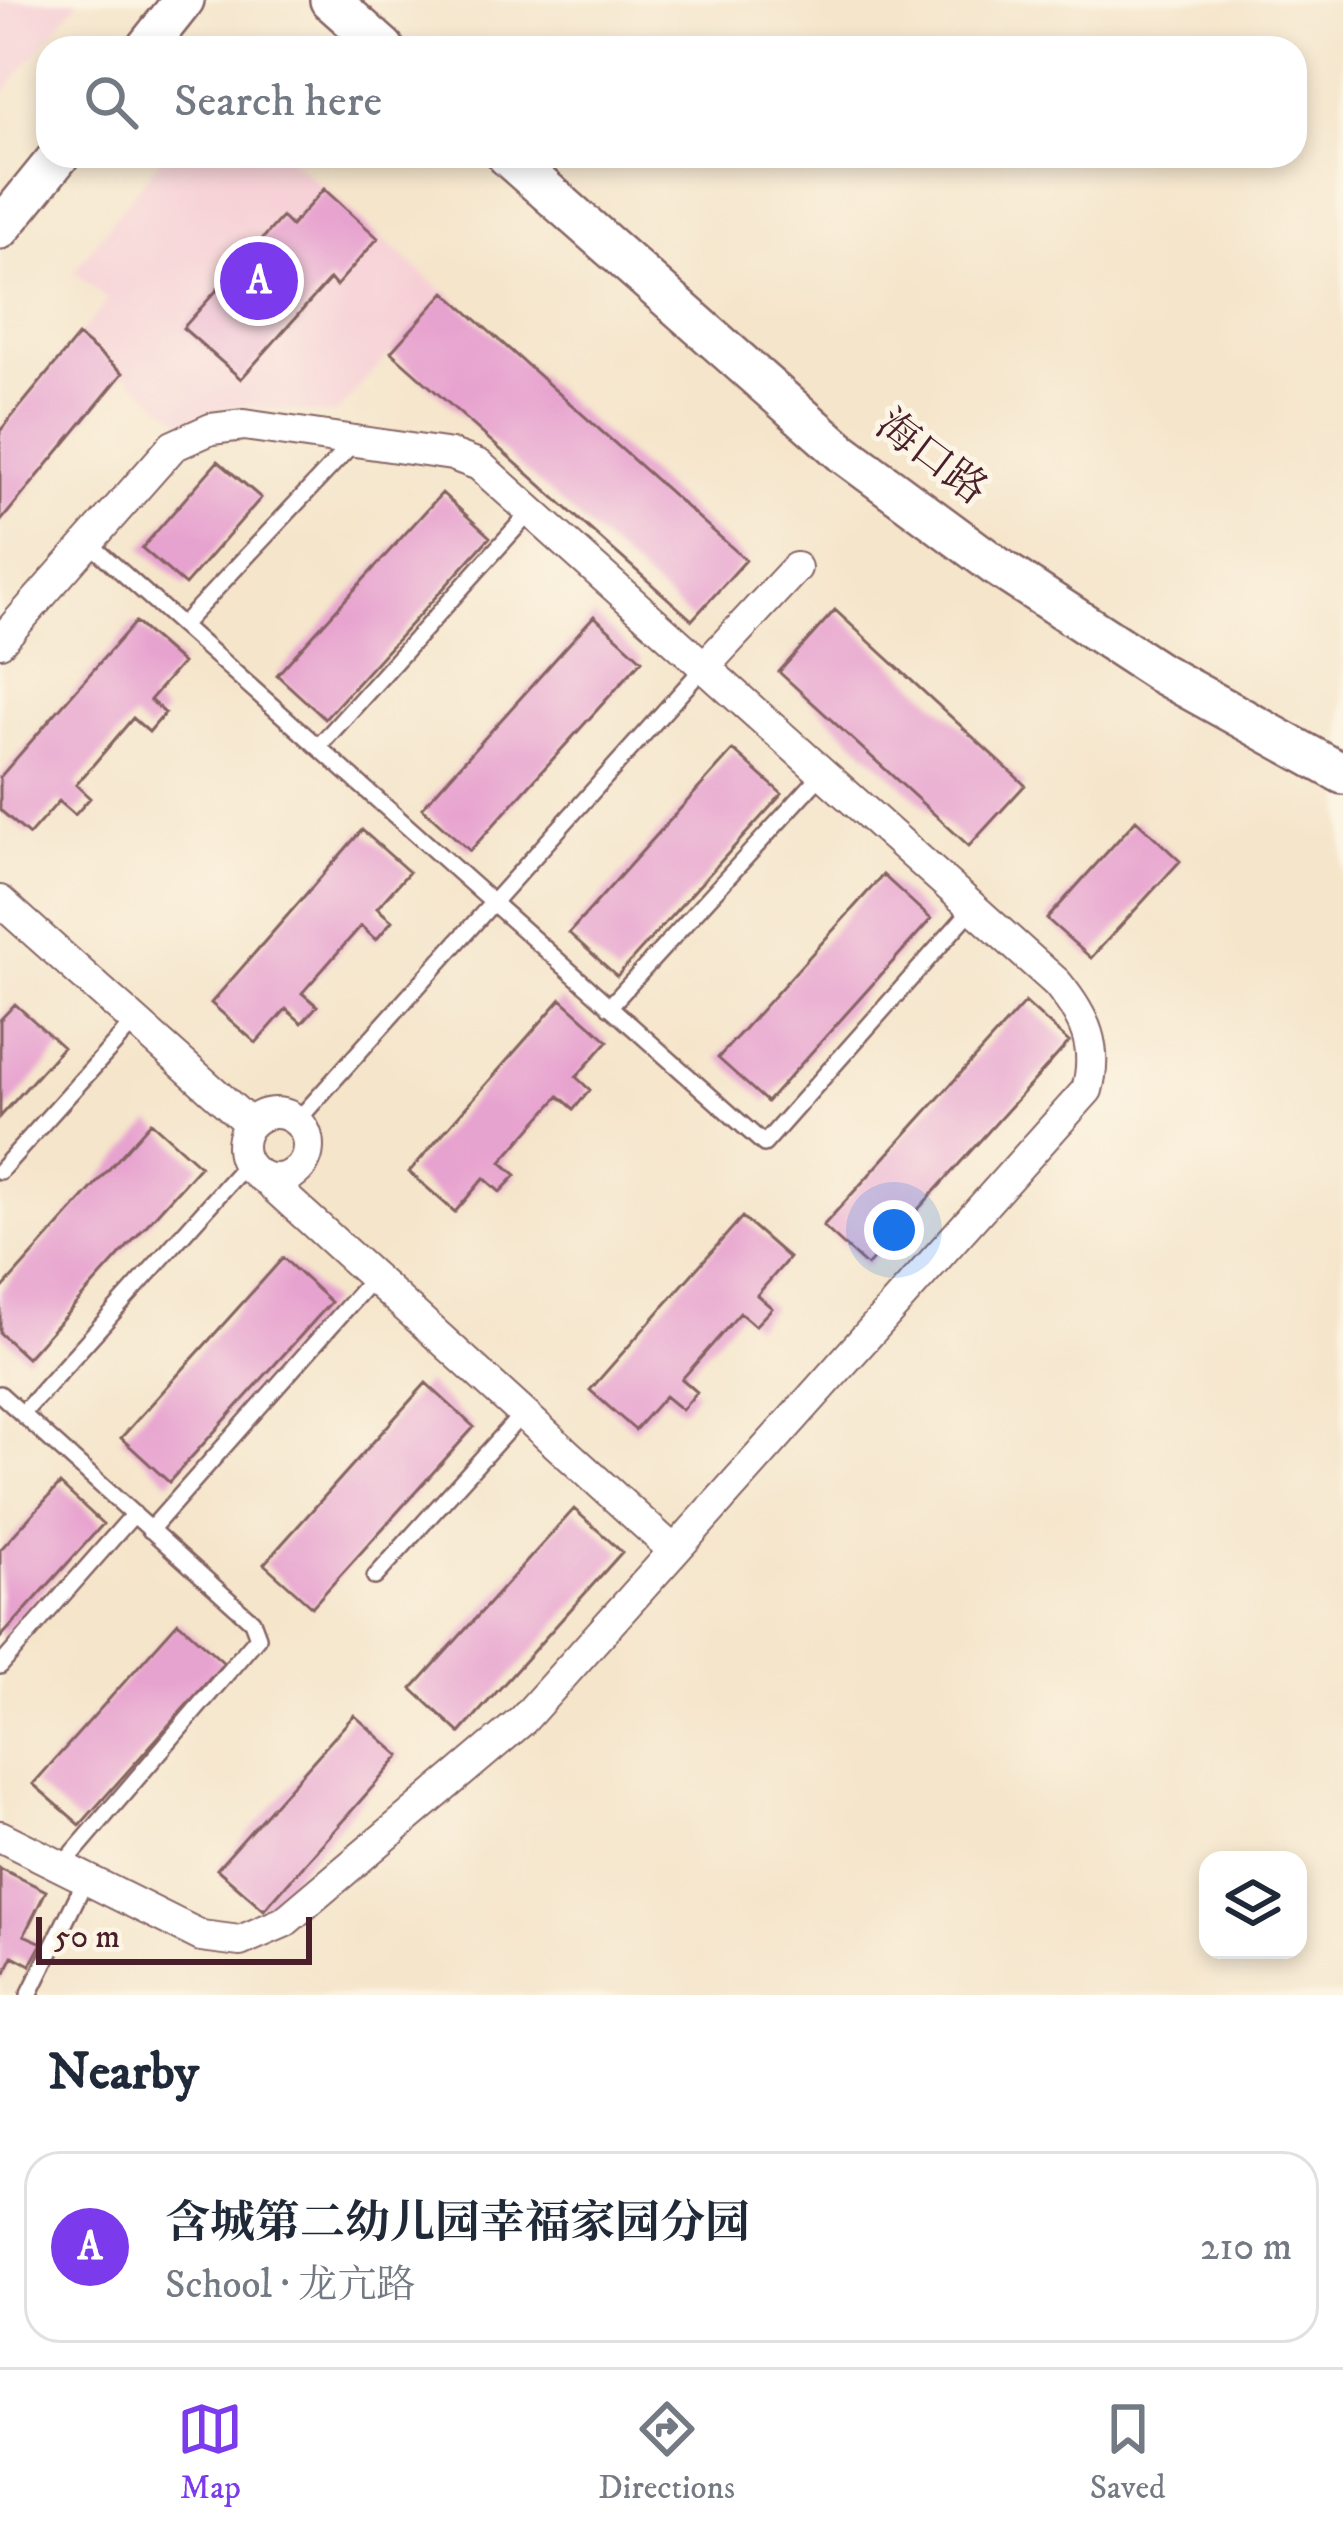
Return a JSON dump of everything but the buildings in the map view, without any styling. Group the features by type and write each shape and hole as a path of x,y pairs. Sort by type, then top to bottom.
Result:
{"street":[{"path":"156,36 184,0"},
{"path":"330,0 370,36"},
{"path":"0,230 49,168"},
{"name":"海口路","path":"521,168 862,467 996,566 1160,673 1343,774"},
{"path":"0,642 173,446 211,429 244,424 452,454 479,465 973,908 1072,1001 1092,1042 1088,1090 523,1720 284,1922 240,1941 201,1936 0,1836"},
{"path":"704,667 796,568"},
{"path":"1,904 250,1124"},
{"path":"255,1170 283,1179 306,1159 308,1138 297,1121 278,1113 250,1124 242,1143 255,1170 673,1550"}],"lane":[{"path":"182,626 355,441"},
{"path":"318,747 531,511"},
{"path":"88,542 764,1144 973,908"},
{"path":"297,1121 704,667"},
{"path":"610,1007 822,774"},
{"path":"0,1171 135,1021"},
{"path":"22,1414 255,1170"},
{"path":"150,1530 373,1278"},
{"path":"0,1394 252,1621 258,1636 74,1873 29,1995"},
{"path":"375,1576 523,1414"},
{"path":"0,1666 134,1514"}],"shaded area":[{"path":"0,0 79,0 50,36 36,36 36,53 0,97"},
{"path":"153,168 301,168 444,292 335,415 232,405 182,422 78,336 108,301 74,271"}],"place":[{"name":"含城第二幼儿园幸福家园分园","path":"259,281"}]}
